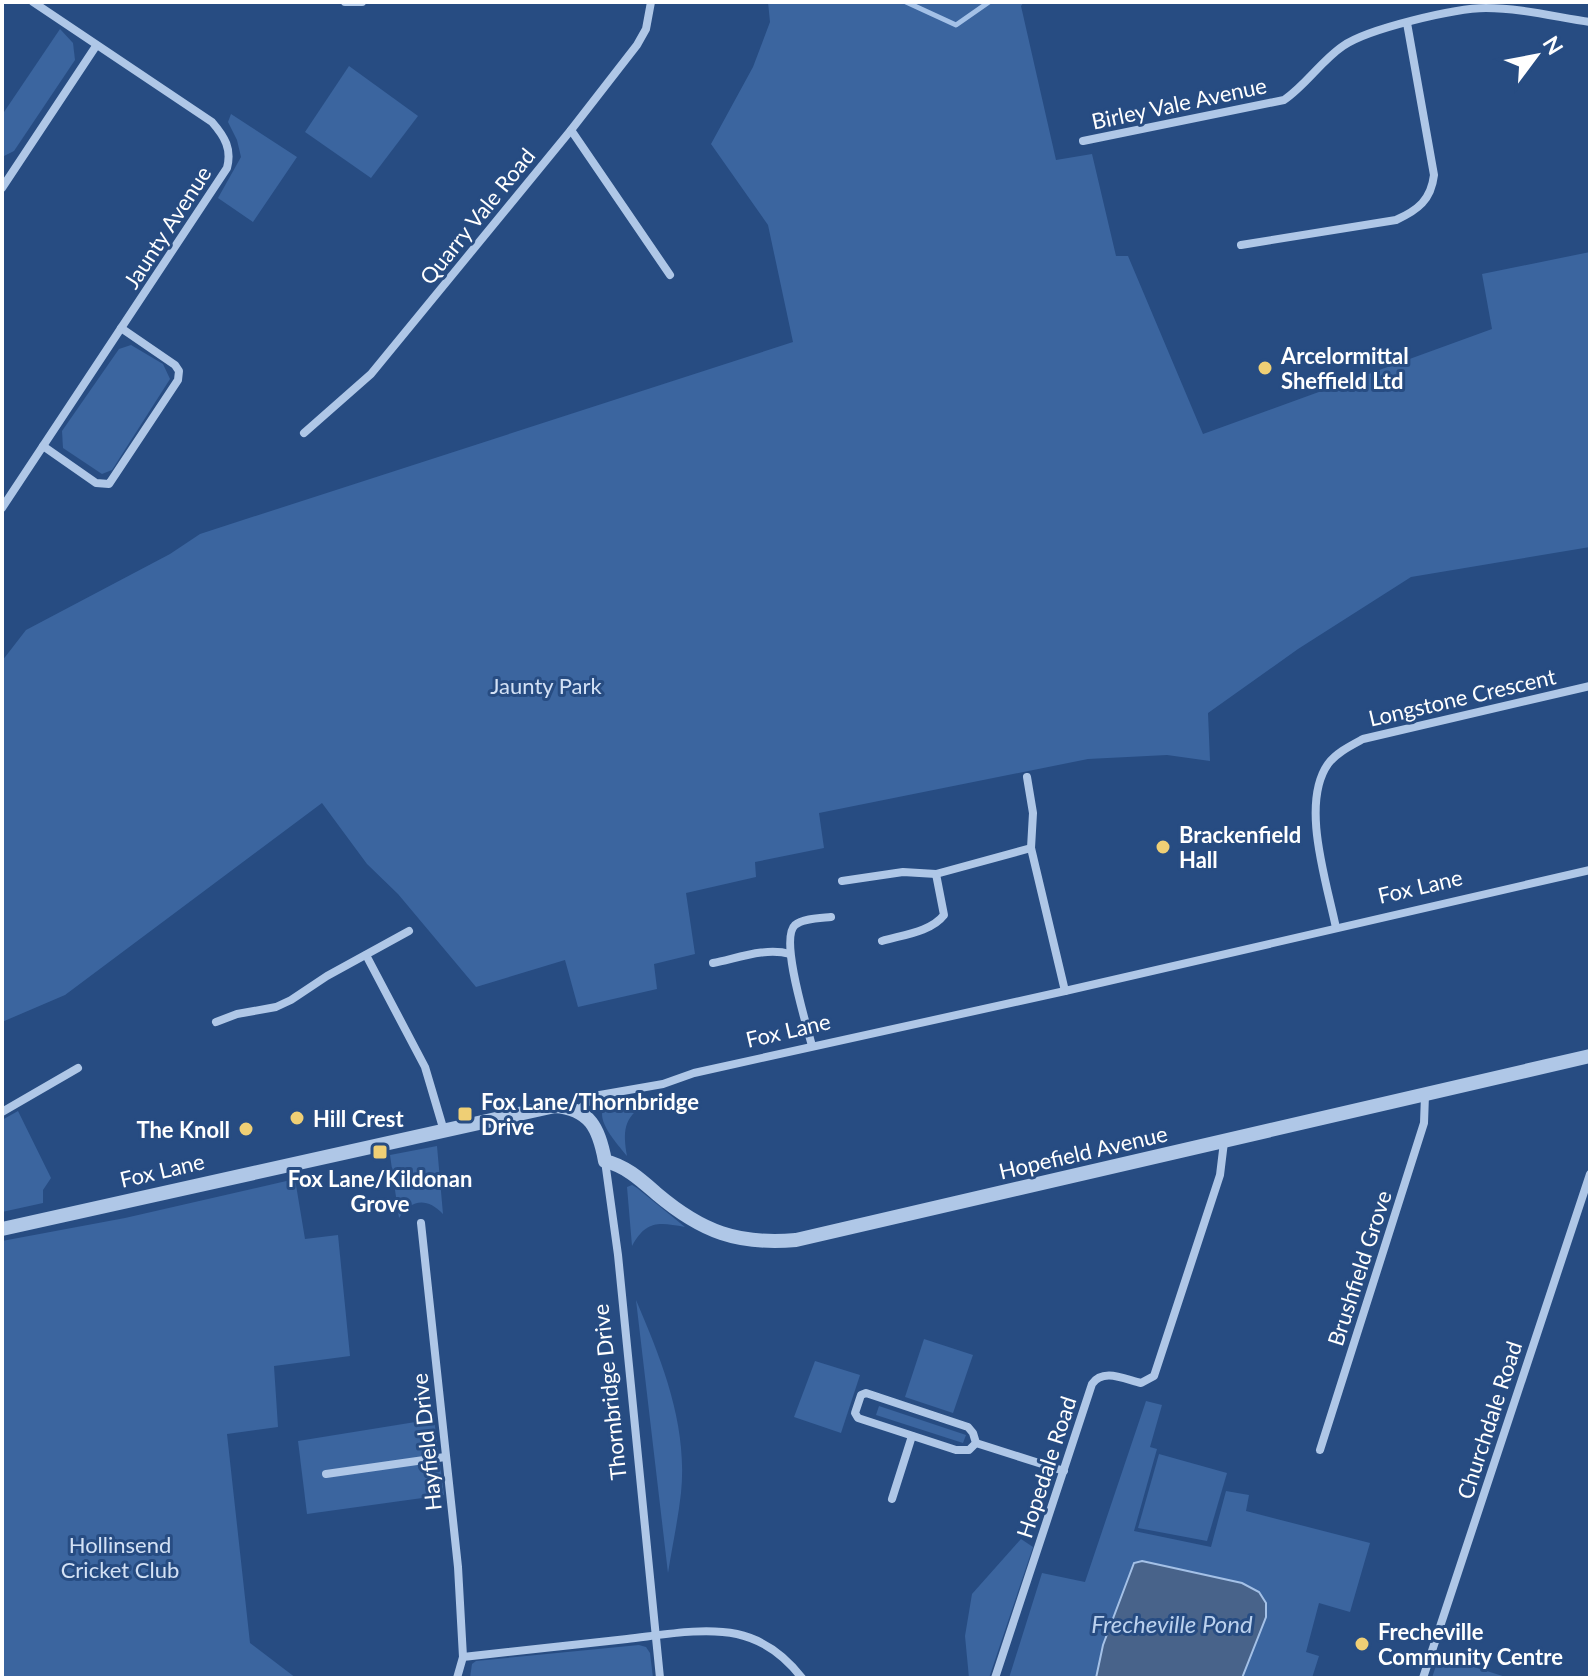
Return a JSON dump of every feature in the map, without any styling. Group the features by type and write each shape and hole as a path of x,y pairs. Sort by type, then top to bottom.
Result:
{"street":[{"name":"Jaunty Avenue","path":"2,508 163,269 227,168 230,155 222,133 212,122 33,2"},
{"path":"345,2 362,2"},
{"name":"Quarry Vale Road","path":"304,433 371,374 571,130 637,45 646,29 651,2"},
{"name":"Birley Vale Avenue","path":"1083,141 1284,100 1341,46 1361,36 1407,23 1486,8 1590,22"},
{"path":"1241,245 1396,220 1415,211 1427,199 1434,175 1407,23"},
{"path":"3,186 96,46"},
{"path":"571,130 670,275"},
{"path":"43,446 96,483 109,484 178,380 179,371 175,365 121,328"},
{"name":"Longstone Crescent","path":"1336,928 1315,822 1314,801 1319,781 1329,763 1344,749 1383,733 1590,686"},
{"path":"1027,777 1033,813 1031,848 1065,991"},
{"path":"842,881 903,872 936,874 1031,848"},
{"name":"Fox Lane","path":"2,1229 555,1106 578,1111 594,1096 663,1084 694,1073 1590,870"},
{"path":"882,941 922,929 942,919 944,915 936,874"},
{"path":"812,1046 790,954 790,933 794,925 805,920 831,917"},
{"path":"216,1022 237,1014 276,1007 291,1000 327,976 409,931"},
{"path":"713,963 761,953 779,951 790,954"},
{"path":"366,955 425,1067 444,1131"},
{"name":"Hopefield Avenue","path":"605,1161 626,1168 678,1212 710,1230 754,1242 796,1240 1590,1056"},
{"path":"2,1112 78,1068"},
{"name":"Brushfield Grove","path":"1320,1450 1424,1123 1425,1095"},
{"name":"Thornbridge Drive","path":"578,1111 594,1127 605,1161 619,1269 660,1678"},
{"name":"Hopedale Road","path":"995,1678 1092,1384 1097,1377 1105,1374 1141,1383 1154,1376 1220,1175 1224,1142"},
{"name":"Churchdale Road","path":"1423,1678 1590,1174"},
{"name":"Hayfield Drive","path":"421,1223 458,1567 463,1657 457,1678"},
{"path":"866,1393 968,1427 976,1443 969,1450 956,1450 858,1418 855,1413 861,1395 866,1393"},
{"path":"892,1499 912,1436"},
{"path":"976,1443 1064,1471"},
{"path":"326,1474 445,1457"},
{"path":"463,1657 715,1632 737,1634 759,1641 781,1655 802,1678"}],"green space":[{"name":"Jaunty Park","path":"768,2 1024,2 1021,6 1056,160 1092,154 1116,256 1128,256 1203,434 1492,329 1482,274 1590,252 1590,547 1411,577 1298,649 1208,713 1210,761 1167,755 1088,759 819,813 824,848 755,862 756,877 686,893 695,954 654,964 657,989 578,1007 565,960 476,987 398,894 367,864 322,803 65,995 2,1022 2,661 26,630 170,554 200,534 793,342 768,225 711,144 753,67 770,22"},
{"path":"60,29 73,43 75,60 14,151 2,157 2,115"},
{"path":"349,66 418,116 371,178 305,132"},
{"path":"231,114 297,157 253,222 218,198 241,157 228,122"},
{"path":"131,345 163,364 170,379 112,470 102,474 63,448 62,431 119,349"},
{"path":"635,1096 645,1104 632,1115 626,1126 627,1156 607,1129 602,1114 610,1102"},
{"path":"18,1111 51,1178 43,1190 43,1203 2,1212 2,1120"},
{"path":"437,1146 443,1214 431,1205 420,1202 409,1207 399,1218 390,1155"},
{"name":"Hollinsend Cricket Club","path":"295,1179 305,1239 338,1235 350,1356 274,1366 278,1427 227,1434 250,1643 296,1678 2,1678 2,1241 125,1218"},
{"path":"632,1185 685,1227 668,1224 648,1227 632,1246 627,1187"},
{"path":"636,1300 664,1370 681,1443 681,1493 668,1573"},
{"path":"924,1339 973,1355 953,1413 905,1397"},
{"path":"815,1361 860,1375 841,1433 794,1417"},
{"path":"1146,1401 1162,1405 1150,1447 1157,1449 1134,1531 1211,1547 1226,1491 1249,1495 1246,1511 1370,1543 1350,1612 1319,1603 1306,1652 1319,1656 1312,1678 1009,1678 1042,1573 1085,1582"},
{"path":"879,1406 966,1435 963,1443 876,1415"},
{"path":"434,1419 444,1495 307,1514 298,1441"},
{"path":"1159,1454 1227,1473 1207,1541 1138,1528"},
{"path":"1021,1539 1033,1547 989,1678 969,1678 965,1636 972,1594"},
{"path":"639,1645 646,1647 650,1653 653,1678 470,1678 472,1664 476,1661"},
{"path":"1439,1656 1509,1678 1432,1678"}],"water":[{"name":"Frecheville Pond","path":"1142,1561 1242,1583 1259,1592 1266,1603 1266,1617 1242,1678 1096,1678 1103,1645 1134,1563"}],"waterway":[{"path":"906,2 956,25 989,2"}],"place":[{"name":"Arcelormittal Sheffield Ltd","path":"1265,368"},
{"name":"Brackenfield Hall","path":"1163,847"},
{"name":"Fox Lane/Thornbridge Drive","path":"465,1114"},
{"name":"Hill Crest","path":"297,1118"},
{"name":"The Knoll","path":"246,1129"},
{"name":"Fox Lane/Kildonan Grove","path":"380,1152"},
{"name":"Frecheville Community Centre","path":"1362,1644"}]}
